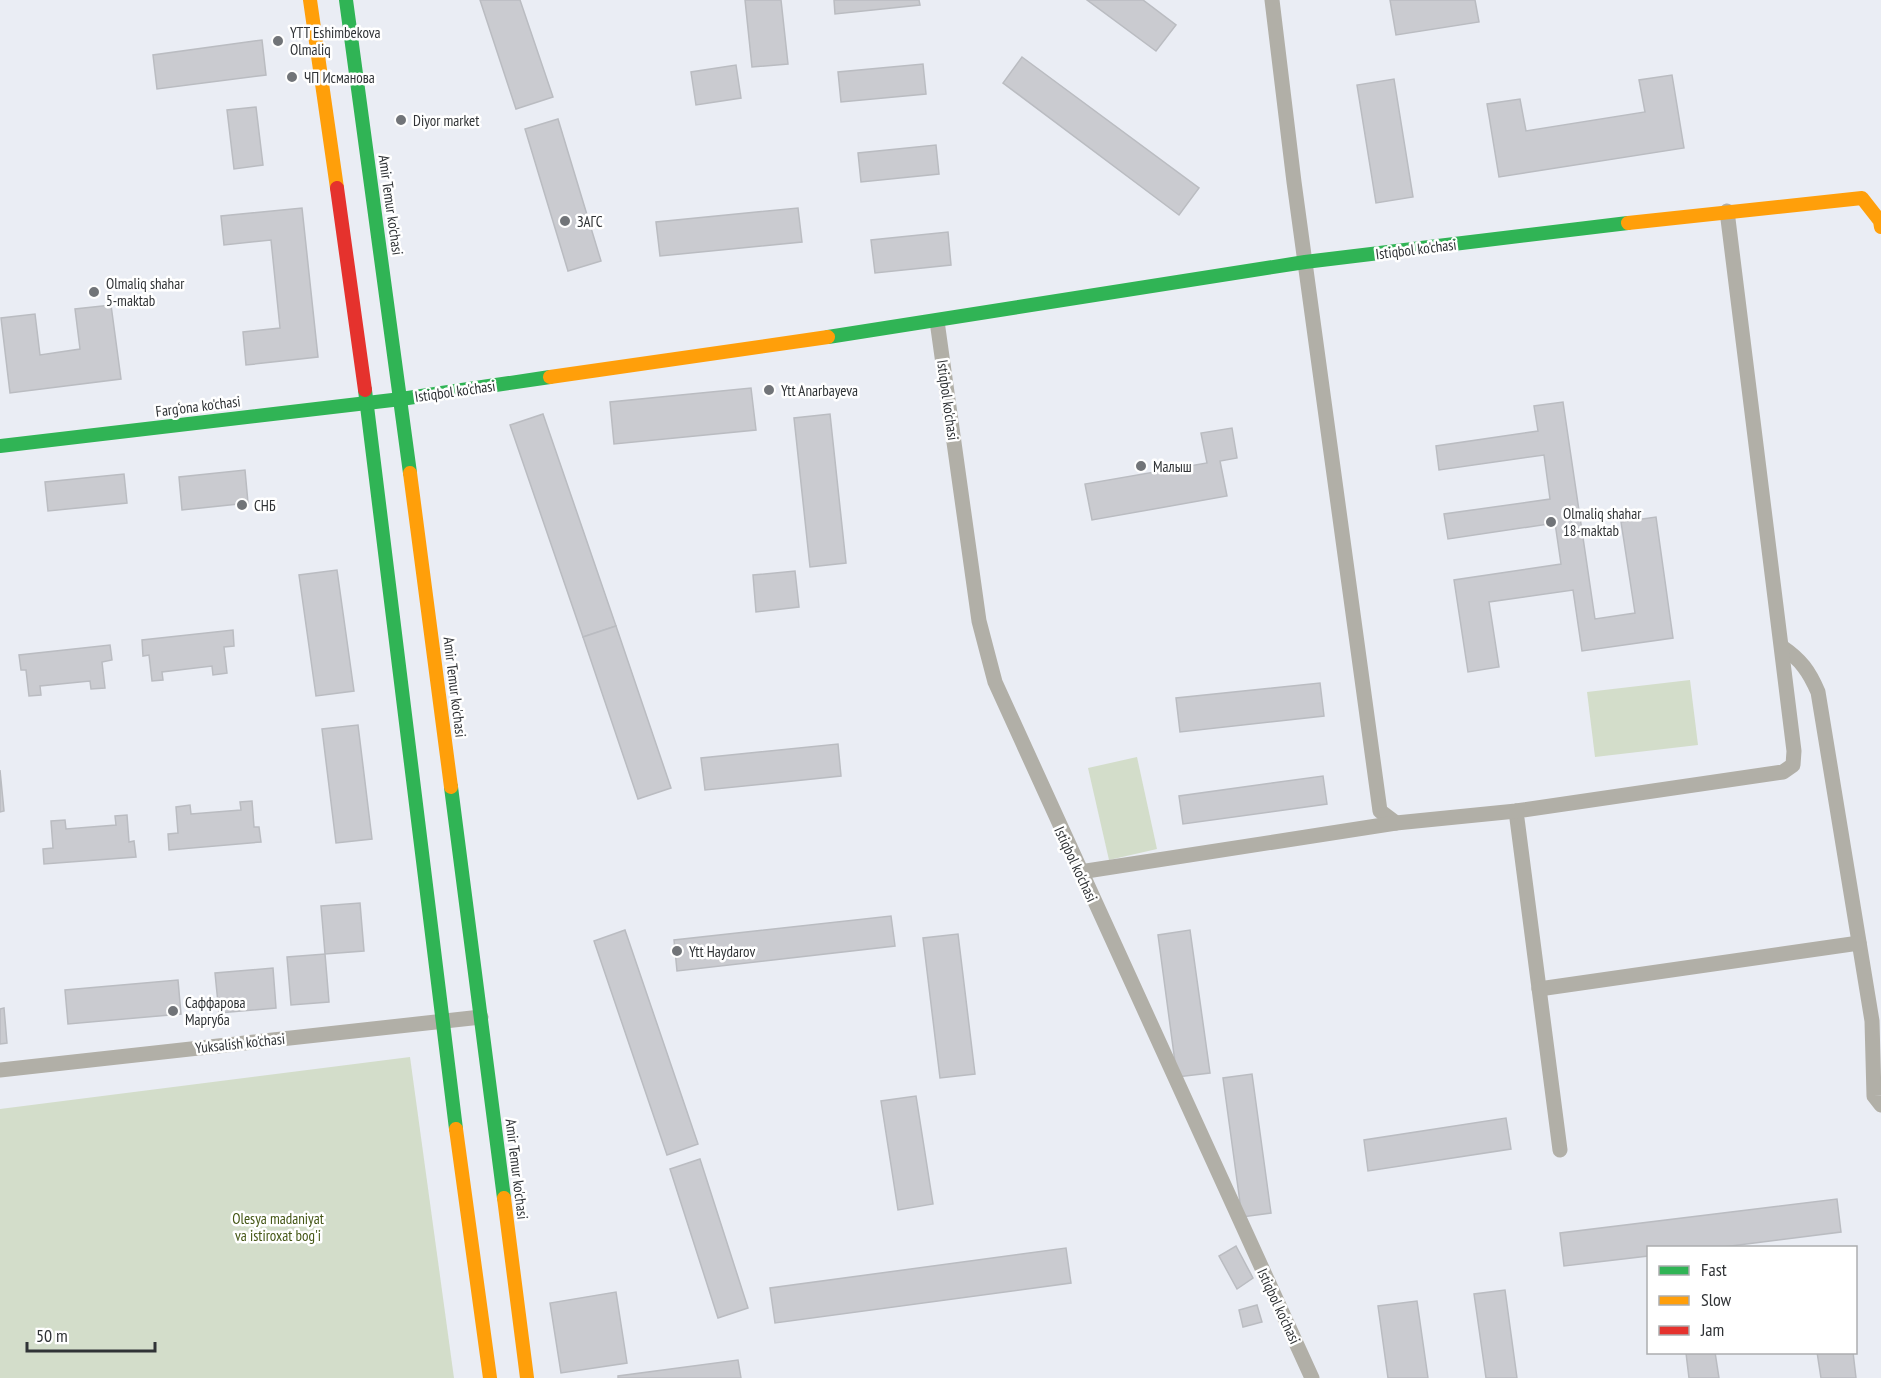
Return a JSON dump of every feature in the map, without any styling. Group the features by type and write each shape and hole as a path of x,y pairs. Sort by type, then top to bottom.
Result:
{"main road":[{"path":"310,0 367,403 441,1021 490,1378"},
{"name":"Amir Temur ko'chasi","path":"346,0 401,399 527,1378"},
{"name":"Istiqbol ko'chasi","path":"401,399 937,321 1305,262 1727,211 1862,198 1880,221 1881,227"},
{"name":"Farg‘ona ko'chasi","path":"0,446 401,399"}],"street":[{"path":"1272,0 1305,262 1380,811 1396,823"},
{"path":"1080,872 1396,823 1516,811 1783,772 1793,765 1794,751 1782,647 1727,211"},
{"name":"Istiqbol ko'chasi","path":"937,321 979,621 994,682 1312,1378"},
{"path":"1782,647 1801,660 1810,673 1818,692 1876,1040 1874,1096 1881,1105"},
{"path":"1516,811 1560,1150"},
{"path":"1539,989 1859,943"},
{"name":"Yuksalish ko'chasi","path":"0,1070 481,1017"}],"green space":[{"path":"1690,680 1698,745 1595,757 1587,692"},
{"path":"1137,757 1157,849 1109,860 1088,768"},
{"name":"Olesya madaniyat va istiroxat bog'i","path":"410,1057 454,1378 0,1378 0,1109"}],"building":[{"path":"480,0 520,0 553,97 516,109"},
{"path":"745,0 781,0 788,64 752,67"},
{"path":"834,0 919,0 920,5 835,14"},
{"path":"1087,0 1143,0 1176,25 1156,51"},
{"path":"1390,0 1475,0 1479,22 1396,35"},
{"path":"262,40 266,75 157,89 153,55"},
{"path":"1022,57 1199,188 1179,215 1003,83"},
{"path":"923,64 926,94 841,102 838,72"},
{"path":"736,65 741,98 696,105 691,72"},
{"path":"1672,75 1684,148 1499,177 1487,104 1520,99 1526,131 1645,112 1639,80"},
{"path":"1394,79 1413,197 1376,203 1357,85"},
{"path":"256,107 263,165 234,169 227,110"},
{"path":"558,119 601,261 568,271 525,129"},
{"path":"936,145 939,174 861,182 858,153"},
{"path":"302,208 318,357 246,365 243,332 280,328 271,240 224,245 221,216"},
{"path":"798,208 802,242 660,256 656,222"},
{"path":"948,232 951,265 875,273 871,240"},
{"path":"111,305 121,379 10,393 1,318 35,314 40,355 80,349 75,309"},
{"path":"751,388 756,430 614,444 610,402"},
{"path":"1563,402 1595,619 1635,613 1621,522 1656,517 1673,638 1582,651 1573,590 1489,602 1499,667 1468,672 1454,580 1561,564 1555,523 1448,539 1444,514 1550,499 1544,455 1439,470 1436,446 1538,431 1534,406"},
{"path":"543,414 616,626 583,637 510,425"},
{"path":"830,414 846,563 810,567 794,418"},
{"path":"1232,428 1237,458 1220,461 1227,496 1092,520 1085,484 1207,463 1201,433"},
{"path":"245,470 248,503 182,510 179,477"},
{"path":"124,474 127,503 48,511 45,482"},
{"path":"337,570 354,691 316,696 299,575"},
{"path":"795,571 799,607 756,612 753,575"},
{"path":"616,626 671,788 638,799 583,637"},
{"path":"233,630 234,646 224,647 227,673 213,675 212,666 162,672 163,680 152,681 149,655 143,656 142,640"},
{"path":"110,645 112,660 102,662 105,688 91,689 90,681 40,686 41,695 29,696 26,670 21,670 19,655"},
{"path":"1320,683 1324,716 1180,732 1176,698"},
{"path":"358,725 372,839 336,843 322,729"},
{"path":"838,744 841,776 705,790 701,758"},
{"path":"0,770 4,811 0,812"},
{"path":"1323,776 1327,804 1183,824 1179,796"},
{"path":"252,801 254,827 259,827 261,842 169,850 168,834 178,833 176,807 190,805 191,814 241,810 240,802"},
{"path":"127,815 129,842 134,841 136,857 44,864 43,849 53,848 51,821 65,820 66,829 116,825 115,816"},
{"path":"360,903 364,951 325,954 321,906"},
{"path":"891,916 895,946 677,971 674,940"},
{"path":"625,930 698,1144 667,1155 594,941"},
{"path":"1190,930 1210,1073 1177,1077 1158,935"},
{"path":"958,934 975,1074 940,1078 923,938"},
{"path":"325,954 329,1002 291,1005 287,957"},
{"path":"273,968 276,1008 219,1013 215,973"},
{"path":"178,980 181,1014 68,1024 65,990"},
{"path":"4,1008 7,1043 0,1044 0,1009"},
{"path":"1252,1074 1271,1213 1242,1217 1223,1078"},
{"path":"916,1096 933,1204 898,1210 881,1101"},
{"path":"1506,1118 1511,1149 1368,1171 1364,1140"},
{"path":"700,1159 748,1308 718,1318 670,1169"},
{"path":"1837,1199 1841,1232 1731,1246 1647,1246 1647,1256 1564,1266 1560,1233"},
{"path":"1236,1246 1253,1278 1237,1289 1219,1256"},
{"path":"1066,1248 1071,1283 775,1323 770,1288"},
{"path":"1505,1290 1517,1378 1486,1378 1474,1294"},
{"path":"616,1292 627,1363 561,1373 550,1303"},
{"path":"1417,1301 1428,1378 1388,1378 1378,1306"},
{"path":"1257,1305 1262,1322 1243,1327 1239,1310"},
{"path":"1686,1354 1715,1354 1719,1378 1689,1378"},
{"path":"1817,1354 1853,1354 1856,1378 1821,1378"},
{"path":"738,1360 741,1378 618,1378 618,1376"}],"traffic: fast":[{"path":"346,0 410,473"},
{"path":"828,337 1305,262 1628,223"},
{"path":"0,446 401,399 550,377"},
{"path":"365,390 456,1129"},
{"path":"451,787 504,1198"}],"traffic: slow":[{"path":"310,0 337,188"},
{"path":"1628,223 1862,198 1880,221 1881,227"},
{"path":"550,377 828,337"},
{"path":"410,473 451,787"},
{"path":"456,1129 490,1378"},
{"path":"504,1198 527,1378"}],"traffic: jam":[{"path":"337,188 365,390"}],"place":[{"name":"YTT Eshimbekova Olmaliq","path":"278,41"},
{"name":"ЧП Исманова","path":"292,77"},
{"name":"Diyor market","path":"401,120"},
{"name":"ЗАГС","path":"565,221"},
{"name":"Olmaliq shahar 5-maktab","path":"94,292"},
{"name":"Ytt Anarbayeva","path":"769,390"},
{"name":"Малыш","path":"1141,466"},
{"name":"СНБ","path":"242,505"},
{"name":"Olmaliq shahar 18-maktab","path":"1551,522"},
{"name":"Ytt Haydarov","path":"677,951"},
{"name":"Саффарова Маргуба","path":"173,1011"}]}
